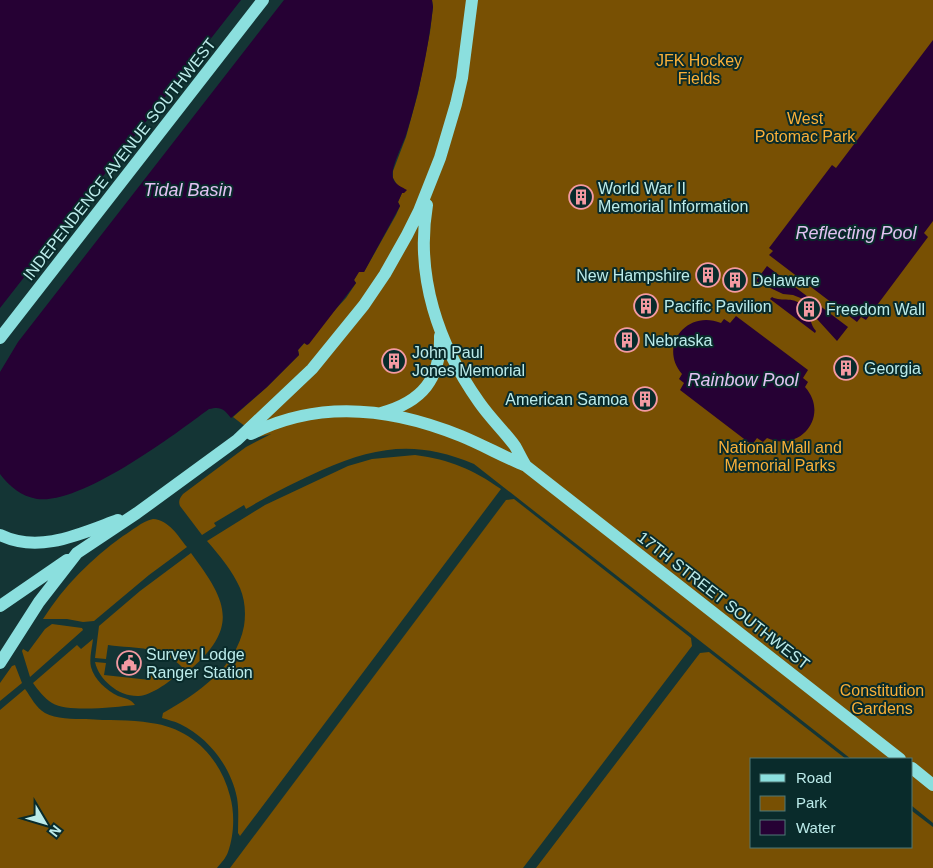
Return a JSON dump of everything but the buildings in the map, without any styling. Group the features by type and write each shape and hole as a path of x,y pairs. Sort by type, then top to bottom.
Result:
{"main road":[{"name":"INDEPENDENCE AVENUE SOUTHWEST","path":"0,338 263,0"},
{"path":"0,606 137,513 237,440 292,389 347,328 385,274 408,235 430,186 456,104 466,52 472,0"},
{"name":"17TH STREET SOUTHWEST","path":"430,186 424,228 424,264 430,300 440,330 454,363 466,383 492,420 515,447 526,466"},
{"path":"379,414 394,410 423,392 439,363 440,330"},
{"name":"17TH STREET SOUTHWEST","path":"237,440 282,419 302,414 338,411 379,414 418,422 453,433 526,466 899,758"},
{"path":"0,535 18,542 31,544 47,542 71,537 137,513"},
{"path":"0,663 39,602 77,553"},
{"path":"913,769 933,785"}],"green space":[{"path":"432,0 933,0 933,823 913,807 913,758 850,758 474,464 434,451 397,449 379,451 342,462 312,475 246,509 244,505 214,523 216,526 202,535 180,506 179,503 183,494 246,447 271,434 259,437 233,417 299,355 298,350 346,298 356,283 354,280 359,271 364,272 396,215 402,193 393,178 393,171 406,137 418,93 433,7"},
{"path":"415,455 461,466 501,489 240,836 238,833 237,798 230,775 224,765 209,745 191,730 162,718 163,713 202,688 224,667 240,641 244,626 245,607 237,581 207,541 265,505 348,466 372,459"},
{"path":"514,499 691,638 692,646 523,868 230,868 506,500"},
{"path":"153,519 168,525 187,547 149,575 94,621 43,619 69,584 100,554 141,524"},
{"path":"191,553 212,584 219,598 222,612 222,625 217,639 207,653 191,669 190,667 183,668 166,655 148,649 108,645 106,659 95,658 99,626 140,591"},
{"path":"52,624 82,628 83,630 30,677 22,651 23,649 28,652 45,629"},
{"path":"93,639 90,664 95,676 110,691 135,705 69,708 52,703 46,699 33,683 77,645 81,649"},
{"path":"709,652 845,758 750,758 750,848 913,848 913,812 933,827 933,868 536,868 700,653"},
{"path":"95,662 106,663 104,675 150,680 152,669 174,671 177,675 154,691 139,696 132,696 124,694 105,681"},
{"path":"15,665 22,683 0,701 0,683 12,666"},
{"path":"25,689 39,708 49,715 70,719 151,723 179,731 202,747 219,769 230,796 233,810 232,839 226,856 217,868 0,868 0,710"}],"water":[{"name":"Tidal Basin","path":"0,0 432,0 433,7 419,88 393,174 395,182 407,190 402,193 398,202 400,206 364,272 359,272 354,280 356,283 309,344 304,343 298,350 299,355 267,387 231,418 222,409 209,409 174,435 102,480 56,498 37,499 26,496 12,487 0,474"},
{"name":"Reflecting Pool","path":"933,40 933,221 924,233 928,237 866,320 861,317 857,322 769,255 773,251 769,248 832,165 836,168"},
{"path":"767,266 848,327 837,341 817,319 811,306 803,299 783,294 756,281"},
{"path":"772,297 793,300 802,304 808,312 816,331 815,333 770,299"},
{"name":"Rainbow Pool","path":"736,316 808,370 803,378 808,382 805,387 812,398 813,419 808,429 801,436 791,440 779,441 767,438 763,442 757,438 752,445 680,390 684,383 679,379 682,374 675,363 673,352 675,342 680,333 687,326 697,321 709,320 721,323 724,319 730,323"}],"pier":[{"path":"241,0 284,0 18,342 0,372 0,308"}],"place":[{"name":"World War II Memorial Information","path":"581,197"},
{"name":"New Hampshire","path":"708,275"},
{"name":"Delaware","path":"735,280"},
{"name":"Pacific Pavilion","path":"646,306"},
{"name":"Freedom Wall","path":"809,309"},
{"name":"Nebraska","path":"627,340"},
{"name":"John Paul Jones Memorial","path":"394,361"},
{"name":"Georgia","path":"846,368"},
{"name":"American Samoa","path":"645,399"},
{"name":"Survey Lodge Ranger Station","path":"129,663"}],"park label":[{"name":"JFK Hockey Fields","path":"699,69"},
{"name":"West Potomac Park","path":"805,127"},
{"name":"National Mall and Memorial Parks","path":"780,456"},
{"name":"Constitution Gardens","path":"882,699"}]}
